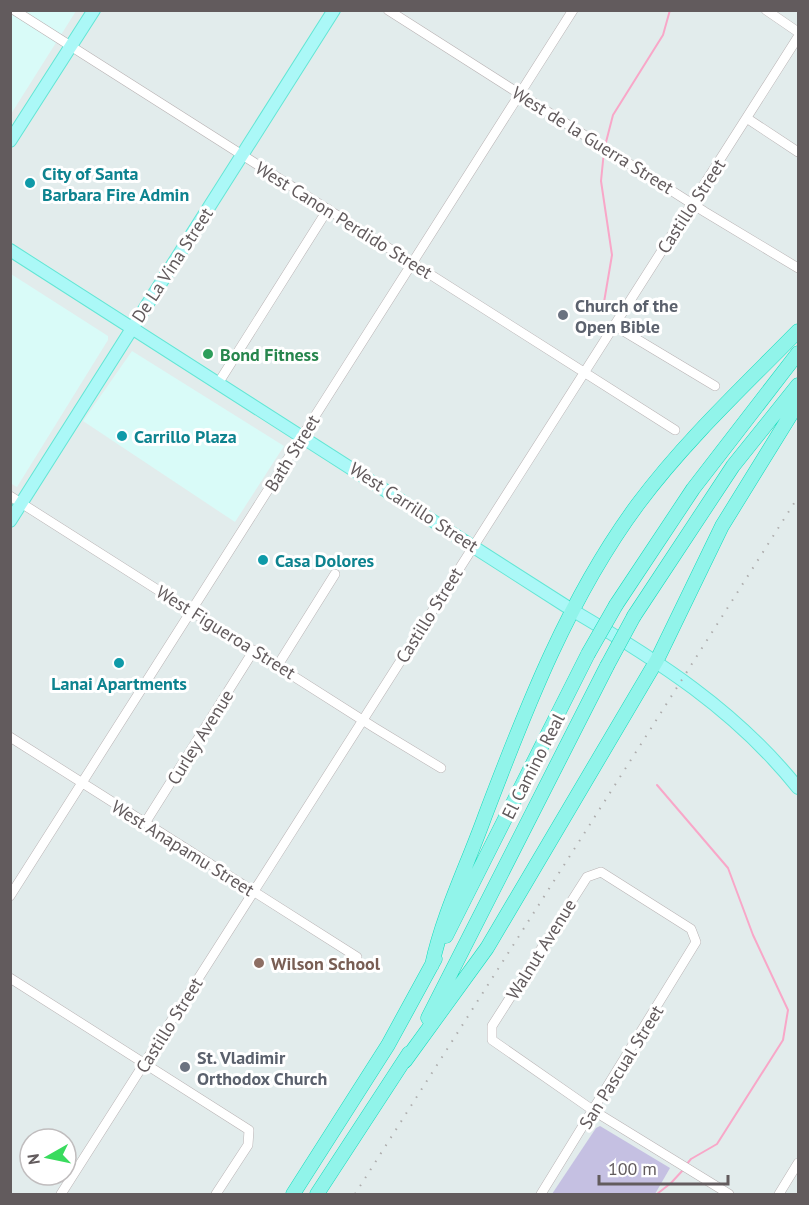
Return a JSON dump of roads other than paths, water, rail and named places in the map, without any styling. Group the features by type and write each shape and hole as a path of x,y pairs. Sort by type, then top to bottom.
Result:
{"highway":[{"path":"432,965 440,929 519,728 572,610 610,545 654,483 704,427 798,331"},
{"name":"El Camino Real","path":"292,1194 388,1045 432,965 588,654 616,605 693,489 798,353"},
{"name":"El Camino Real","path":"317,1194 405,1061 481,918 634,616 733,466 798,385"},
{"path":"405,1061 487,948 657,660 722,526 798,403"}],"main road":[{"path":"10,141 94,10"},
{"name":"De La Vina Street","path":"10,521 334,10"},
{"name":"West Carrillo Street","path":"10,250 542,588 572,610 657,660 737,722 798,788"}],"street":[{"name":"West Canon Perdido Street","path":"14,10 675,430"},
{"name":"West de la Guerra Street","path":"388,10 798,268"},
{"name":"Bath Street","path":"10,896 573,10"},
{"path":"766,10 798,32"},
{"name":"Castillo Street","path":"62,1194 692,202 748,119 798,37"},
{"path":"748,119 798,152"},
{"path":"219,382 328,209"},
{"path":"615,326 715,386"},
{"name":"West Figueroa Street","path":"10,496 363,721 441,768"},
{"path":"278,665 335,574"},
{"name":"Curley Avenue","path":"145,823 254,650"},
{"name":"West Anapamu Street","path":"10,737 357,957"},
{"name":"Walnut Avenue","path":"594,1111 495,1044 490,1035 492,1026 591,874 601,872 692,929 697,937"},
{"name":"San Pascual Street","path":"541,1194 594,1111 697,937"},
{"path":"10,978 244,1126 250,1135 248,1145 216,1194"},
{"path":"594,1111 729,1194"},
{"path":"779,1194 798,1163"}],"waterway":[{"path":"605,146 613,115 663,35 670,10"},
{"path":"602,314 612,255 601,181 604,151"},
{"path":"657,785 728,868 753,935 788,1010 783,1040 717,1144 691,1159 686,1165"},
{"path":"657,1194 683,1170"}],"railway":[{"path":"355,1194 798,497"}],"place":[{"name":"City of Santa Barbara Fire Admin","path":"30,183"},
{"name":"Church of the Open Bible","path":"563,315"},
{"name":"Bond Fitness","path":"208,354"},
{"name":"Carrillo Plaza","path":"122,436"},
{"name":"Casa Dolores","path":"263,560"},
{"name":"Lanai Apartments","path":"119,663"},
{"name":"Wilson School","path":"259,963"},
{"name":"St. Vladimir Orthodox Church","path":"185,1067"}]}
